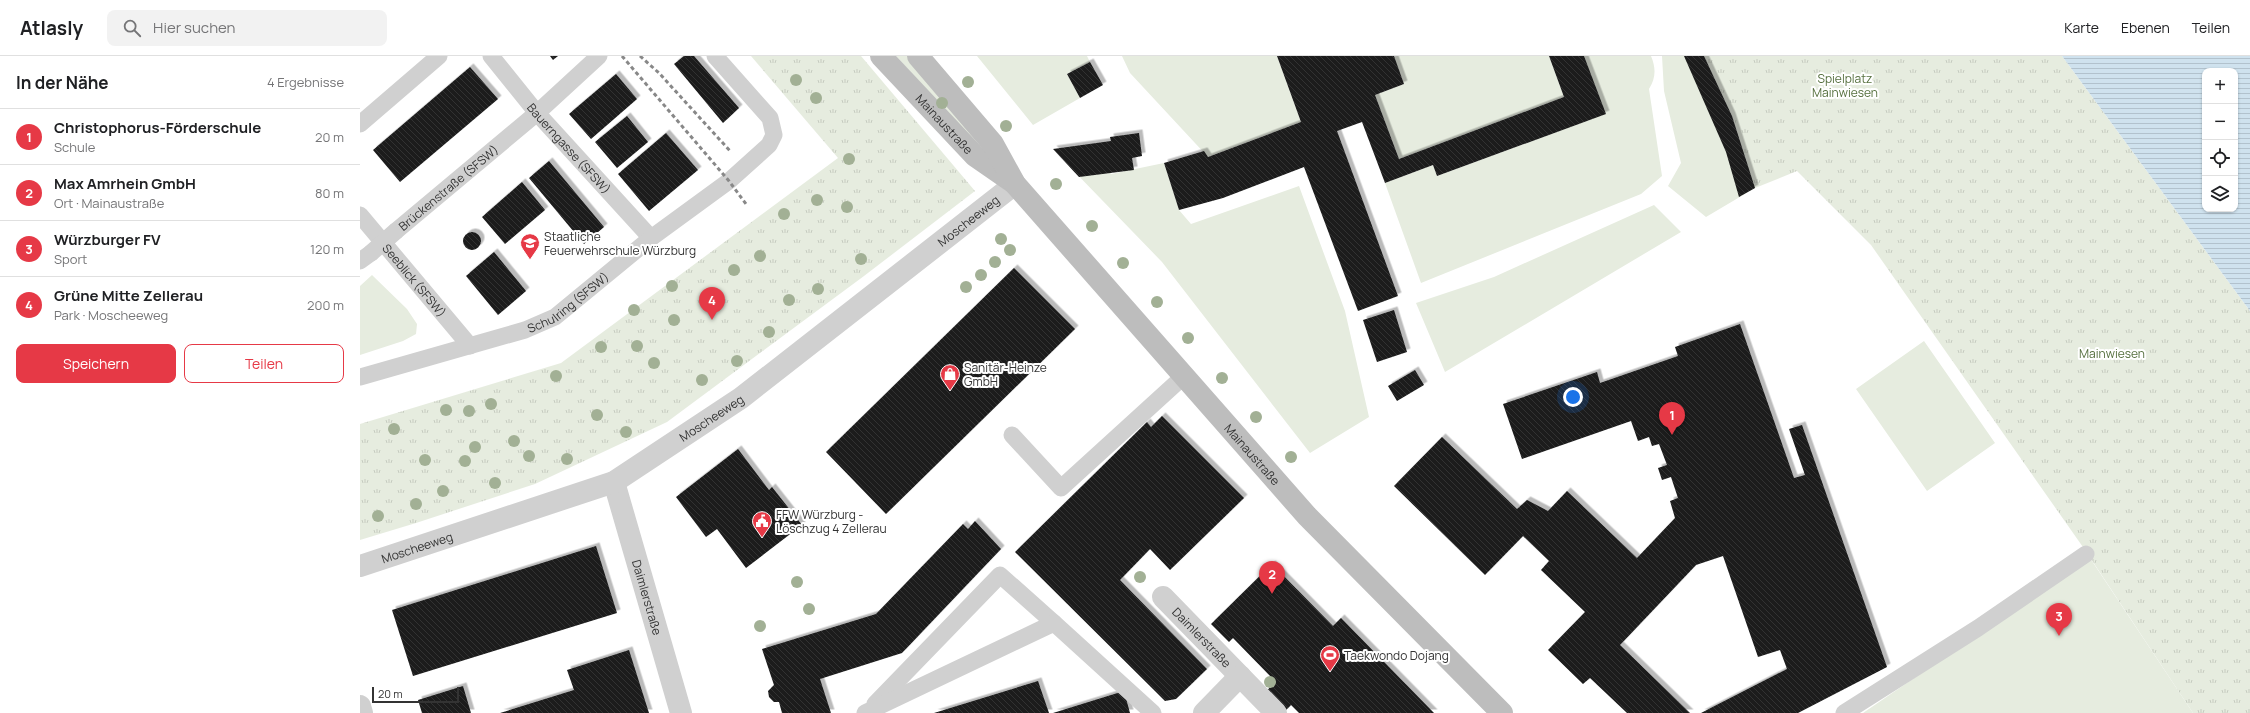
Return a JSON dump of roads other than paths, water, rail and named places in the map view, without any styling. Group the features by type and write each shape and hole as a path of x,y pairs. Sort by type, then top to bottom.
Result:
{"main road":[{"name":"Mainaustraße","path":"881,56 975,156 1015,184"},
{"name":"Mainaustraße","path":"918,56 993,144 1015,184 1307,516 1502,713"}],"street":[{"name":"Moscheeweg","path":"360,566 614,482 741,398 1015,184"},
{"name":"Daimlerstraße","path":"614,482 681,713"},
{"name":"Daimlerstraße","path":"1163,597 1276,713"},
{"name":"Daimlerstraße","path":"1204,713 1240,676"},
{"path":"360,706 362,713"}],"lane":[{"path":"360,124 439,56"},
{"name":"Bauerngasse (SFSW)","path":"490,56 536,113 651,238"},
{"name":"Brückenstraße (SFSW)","path":"365,257 536,113 599,56"},
{"name":"Schulring (SFSW)","path":"360,377 525,330 554,317 651,238 729,181 769,145 774,134 770,118 715,56"},
{"name":"Seeblick (SFSW)","path":"360,215 470,346"},
{"path":"1012,436 1061,488 1184,376"},
{"path":"1844,713 1978,628 2086,554"},
{"path":"866,712 1000,575 1153,713"},
{"path":"866,712 1054,624"}],"water":[{"path":"2062,56 2250,56 2250,311"}],"railway":[{"path":"622,56 729,181 746,204"},
{"path":"640,56 659,73 731,152"}],"place":[{"name":"Staatliche Feuerwehrschule Würzburg","path":"530,260"},
{"name":"Grüne Mitte Zellerau","path":"712,320"},
{"name":"Sanitär-Heinze GmbH","path":"950,391"},
{"name":"Christophorus-Förderschule","path":"1672,435"},
{"name":"FFW Würzburg - Löschzug 4 Zellerau","path":"762,538"},
{"name":"Max Amrhein GmbH","path":"1272,594"},
{"name":"Würzburger FV","path":"2059,636"},
{"name":"Taekwondo Dojang","path":"1330,672"}],"park label":[{"name":"Spielplatz Mainwiesen","path":"1845,85"},
{"name":"Mainwiesen","path":"2112,353"}]}
